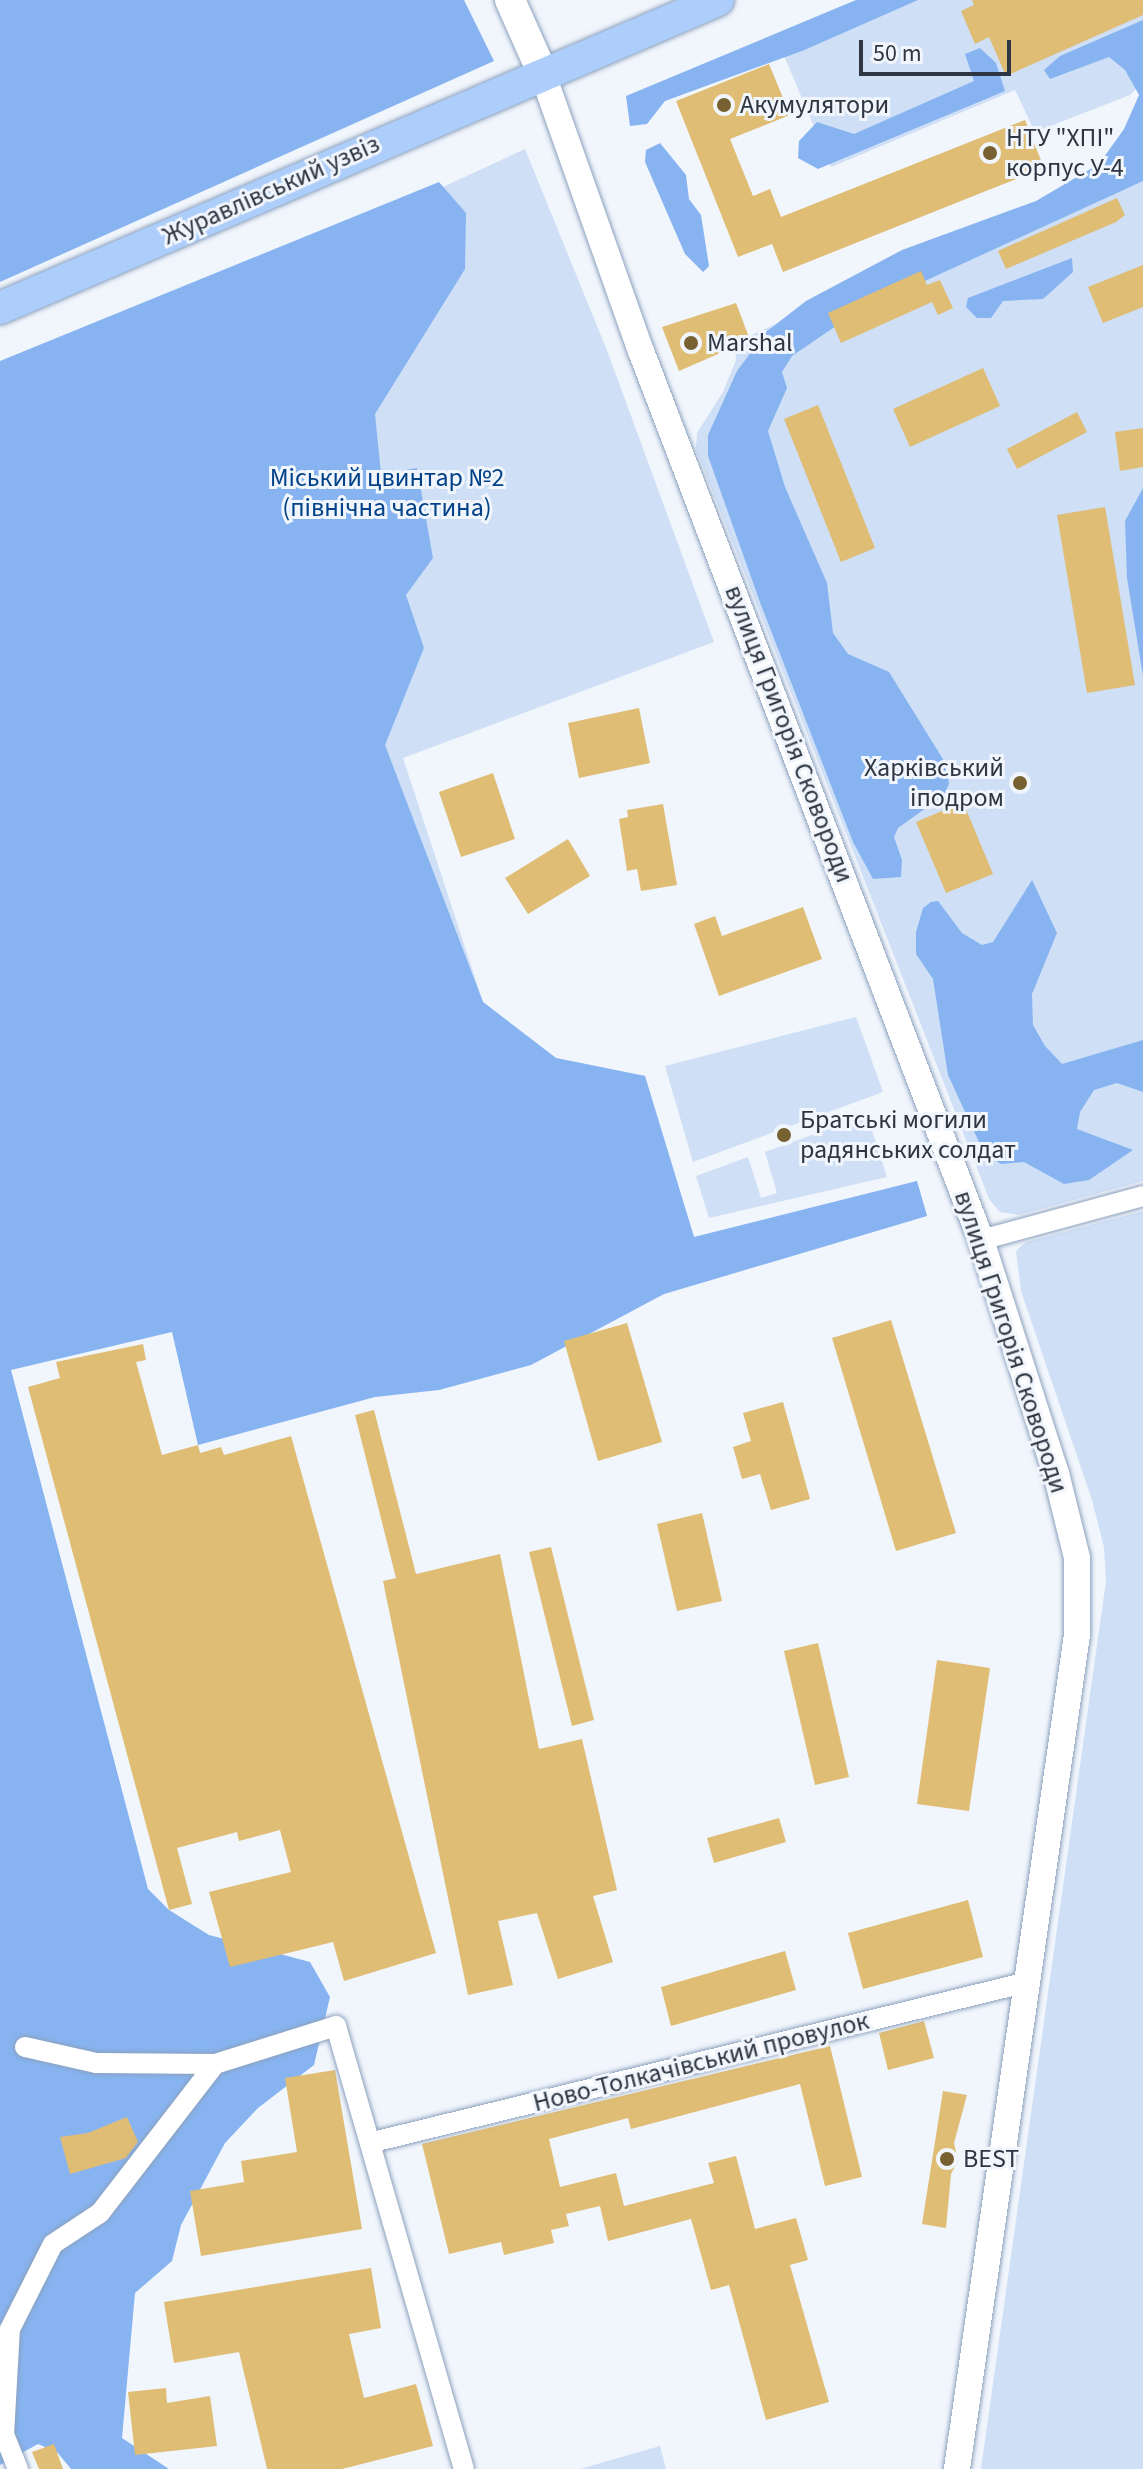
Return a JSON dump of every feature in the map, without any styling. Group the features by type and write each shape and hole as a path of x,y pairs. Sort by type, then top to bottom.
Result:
{"main road":[{"name":"вулиця Григорія Сковороди","path":"510,0 542,72"},
{"name":"Журавлівський узвіз","path":"0,308 542,72 718,0"}],"street":[{"name":"вулиця Григорія Сковороди","path":"542,72 641,351 981,1240 1056,1473 1077,1558 1077,1635 957,2469"},
{"path":"981,1240 1143,1196"},
{"name":"Ново-Толкачівський провулок","path":"373,2142 1028,1982"},
{"path":"25,2047 96,2063 215,2064 336,2026 373,2142 464,2469"},
{"path":"18,2469 4,2435 10,2329 53,2244 100,2213 215,2064"}],"green space":[{"path":"0,0 464,0 494,61 0,282"},
{"path":"856,0 918,0 802,51 665,101 647,124 630,126 626,96"},
{"path":"869,0 1143,0 1143,82 1130,95 1035,132 1015,90 831,167 777,39"},
{"path":"1143,20 1143,181 855,313 792,356 782,372 787,388 768,431 785,487 827,583 833,633 848,654 889,672 946,764 949,784 944,795 898,828 894,837 902,860 901,877 873,879 853,842 761,605 708,456 708,435 737,371 766,332 806,301 902,250 1036,201 1099,164 1124,129 1139,95 1125,70 1109,57 1050,79 1044,70 1060,56"},
{"path":"980,48 996,63 1005,91 818,169 798,158 799,141 817,122 854,134 974,81 965,54"},
{"path":"660,143 686,175 689,199 701,215 709,266 703,272 685,254 645,162 646,150"},
{"name":"Міський цвинтар №2 (північна частина)","path":"525,149 608,353 714,642 403,758 483,1002 556,1058 645,1076 694,1237 917,1181 927,1216 209,1429 0,392"},
{"name":"Харківський іподром","path":"1143,165 1143,1181 1019,1215 1000,1212 989,1199 696,449 697,433 723,392 736,360 735,342"},
{"name":"Міський цвинтар №2 (північна частина)","path":"439,182 466,213 465,269 375,414 381,474 417,468 433,558 406,595 424,648 385,745 483,1002 556,1058 645,1076 694,1237 917,1181 927,1216 664,1294 531,1365 439,1390 375,1397 198,1445 172,1332 11,1370 148,1889 169,1910 209,1935 310,1962 330,1997 314,2065 258,2108 225,2143 181,2225 172,2261 135,2293 122,2438 169,2469 71,2469 57,2452 38,2444 0,2465 0,361"},
{"path":"1072,258 1073,272 1043,299 1003,301 991,318 977,318 966,307 968,298"},
{"path":"1143,488 1143,676 1127,578 1125,521"},
{"path":"1032,880 1057,933 1032,994 1033,1025 1045,1046 1062,1064 1143,1040 1143,1092 1117,1083 1094,1090 1080,1112 1077,1129 1133,1150 1089,1180 1064,1184 1024,1162 1001,1164 984,1153 948,1075 933,979 916,954 916,932 923,908 931,902 938,901 962,933 982,945 993,942"},
{"path":"856,1017 883,1092 693,1162 665,1066"},
{"path":"867,1115 887,1177 709,1218 696,1176 748,1157 761,1198 777,1193 765,1152"},
{"path":"1143,1211 1143,2469 981,2469 1106,1581 1104,1547 1092,1500 1021,1291 1016,1251 1026,1242"},
{"path":"660,2446 666,2469 580,2469"}],"building":[{"path":"972,0 1143,0 1143,15 1006,76 989,37 975,44 961,11 974,5"},
{"name":"НТУ \"ХПІ\" корпус У-4","path":"769,64 790,115 730,139 753,196 770,189 781,217 1025,120 1044,168 783,272 772,244 738,257 676,101"},
{"path":"1117,198 1125,215 1116,222 1006,269 998,251"},
{"path":"1143,265 1143,307 1103,323 1088,287"},
{"path":"921,271 927,285 940,280 953,308 938,315 932,302 841,343 828,313"},
{"path":"736,303 750,340 679,371 662,327"},
{"path":"983,368 1000,406 910,447 893,409"},
{"path":"818,405 875,548 841,562 784,419"},
{"path":"1077,412 1087,432 1017,469 1007,449"},
{"path":"1143,428 1143,467 1120,471 1115,432"},
{"path":"1105,507 1135,685 1087,693 1057,515"},
{"path":"639,708 650,763 579,778 568,723"},
{"path":"493,773 515,839 461,857 439,792"},
{"path":"963,802 993,874 946,893 916,822"},
{"path":"663,804 677,885 641,891 637,869 627,871 619,819 628,817 627,810"},
{"path":"568,839 590,876 528,914 505,878"},
{"path":"803,907 822,959 719,996 694,924 715,916 722,936"},
{"path":"891,1320 956,1533 896,1551 832,1338"},
{"path":"627,1323 662,1442 598,1461 564,1341"},
{"path":"143,1344 146,1360 136,1362 162,1455 198,1445 200,1453 221,1447 224,1455 291,1436 436,1953 344,1981 333,1942 230,1967 209,1892 291,1872 280,1830 239,1841 237,1832 177,1848 192,1904 169,1910 28,1387 60,1378 56,1362"},
{"path":"783,1402 810,1499 771,1510 760,1474 742,1479 733,1447 751,1441 743,1413"},
{"path":"374,1410 416,1574 500,1554 539,1749 582,1739 617,1890 593,1896 613,1962 558,1979 537,1913 498,1921 513,1985 468,1995 383,1581 396,1578 355,1415"},
{"path":"702,1513 722,1601 677,1611 657,1524"},
{"path":"551,1547 594,1720 572,1726 529,1552"},
{"path":"818,1643 849,1777 815,1785 784,1651"},
{"path":"937,1660 990,1668 969,1811 917,1804"},
{"path":"779,1818 786,1842 714,1863 707,1838"},
{"path":"968,1900 983,1957 863,1989 848,1933"},
{"path":"785,1951 796,1990 671,2026 661,1987"},
{"path":"924,2021 934,2058 888,2070 879,2033"},
{"path":"830,2046 862,2177 825,2186 800,2084 631,2129 628,2118 549,2139 560,2187 616,2173 624,2206 714,2183 708,2163 736,2156 755,2229 796,2218 808,2260 790,2265 829,2402 766,2420 729,2285 711,2290 691,2219 608,2241 600,2206 566,2214 569,2226 551,2230 554,2243 504,2255 501,2242 449,2254 422,2144"},
{"path":"335,2070 362,2229 201,2256 190,2191 244,2182 241,2161 297,2152 285,2078"},
{"path":"943,2091 967,2095 954,2143 958,2161 951,2174 946,2228 922,2224"},
{"path":"127,2117 138,2142 126,2158 70,2174 60,2137 88,2133"},
{"path":"371,2268 381,2328 349,2334 364,2398 416,2384 433,2446 342,2469 267,2469 239,2352 174,2363 164,2302"},
{"path":"166,2388 167,2403 210,2396 217,2446 135,2455 128,2392"},
{"path":"54,2444 63,2469 39,2469 32,2452"}],"place":[{"name":"Акумулятори","path":"724,105"},
{"name":"НТУ \"ХПІ\" корпус У-4","path":"990,153"},
{"name":"Marshal","path":"691,343"},
{"name":"Харківський іподром","path":"1020,783"},
{"name":"Братські могили радянських солдат","path":"784,1135"},
{"name":"BEST","path":"947,2159"}]}
